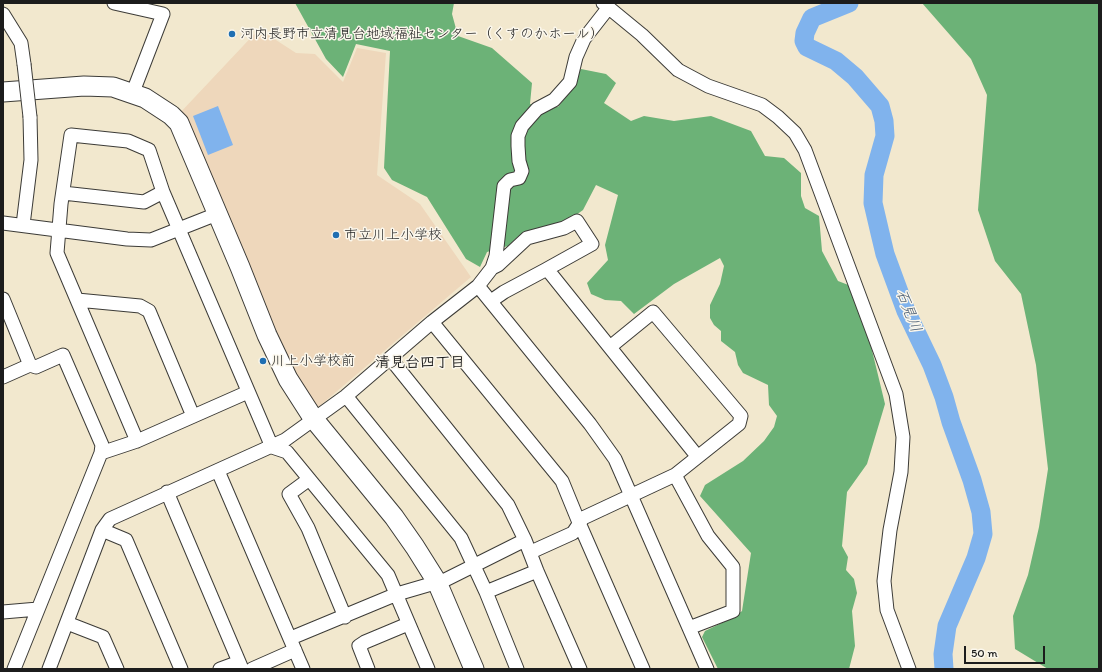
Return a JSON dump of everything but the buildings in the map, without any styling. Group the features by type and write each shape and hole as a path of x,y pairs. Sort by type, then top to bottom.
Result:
{"street":[{"path":"114,3 163,14 133,92"},
{"path":"492,268 496,256 504,186 510,180 518,178 522,171 519,162 518,146 518,136 522,126 537,109 554,100 570,82 576,57 584,39 606,5 642,34 678,70 708,86 762,105 778,117 795,133 805,150 896,394 903,437 901,472 890,530 884,581 887,610 908,669"},
{"path":"3,14 21,43 30,117 31,160 23,225"},
{"path":"3,92 84,86 113,87 133,92 163,108 178,123 240,267 267,335 285,373 314,418 394,517 437,582 474,669"},
{"path":"136,441 57,253 63,192 71,135 128,141 149,150 163,192 178,229 272,447 287,452 308,480 388,575 428,669"},
{"path":"63,192 144,202 163,192"},
{"path":"3,223 127,239 151,240 217,214"},
{"path":"50,669 102,530 110,518 285,440 346,396 432,322 478,286 492,268 527,238 564,228 577,221 592,244 504,292 491,301"},
{"path":"547,269 697,456"},
{"path":"478,286 594,430 615,459 706,669"},
{"path":"77,300 140,306 149,311 193,416"},
{"path":"4,304 30,365"},
{"path":"531,552 573,533 580,525 583,518 675,475 739,424 741,416 653,312 610,347"},
{"path":"432,322 562,481 643,669"},
{"path":"3,377 30,365 36,367 63,355 102,445 101,453 14,669"},
{"path":"390,358 508,505 531,552 537,570 580,669"},
{"path":"101,453 136,441 248,392"},
{"path":"346,396 461,538 486,592 517,669"},
{"path":"218,471 303,669"},
{"path":"675,475 708,536 733,567 733,611 689,628"},
{"path":"308,480 289,494 308,528 345,617"},
{"path":"167,492 240,665 220,669"},
{"path":"102,530 126,540 181,669"},
{"path":"252,669 293,644 345,617 397,594 445,580 525,540"},
{"path":"486,592 537,570"},
{"path":"3,612 38,609"},
{"path":"67,624 103,637 117,669"},
{"path":"368,669 359,646 408,624"}],"shaded area":[{"name":"市立川上小学校","path":"259,29 296,53 315,54 343,82 357,48 386,53 377,175 420,204 471,277 316,409 294,379 178,115"}],"green space":[{"path":"295,3 454,3 452,14 458,36 492,48 532,83 530,104 558,107 575,85 576,74 581,69 606,74 616,83 604,103 631,121 644,116 674,121 711,116 751,131 765,156 784,158 801,173 801,196 805,208 819,216 822,251 838,281 851,286 862,309 885,404 867,464 847,492 842,546 848,557 846,570 854,579 857,593 852,611 855,646 849,669 718,669 702,637 705,631 734,617 742,611 751,553 700,496 705,485 743,461 764,441 774,427 777,416 769,405 768,385 743,373 738,365 735,352 721,341 721,331 714,325 710,318 710,305 720,284 724,266 720,258 674,284 634,314 621,301 605,300 591,294 587,283 608,260 605,245 618,195 596,185 583,210 572,218 523,232 508,246 487,252 480,267 466,259 427,197 392,180 384,168 390,51 356,44 343,77 326,59"},
{"path":"922,3 1099,3 1099,669 1048,669 1015,649 1013,616 1028,575 1039,527 1048,469 1036,365 1021,294 995,261 978,210 987,95 971,59"}],"water":[{"path":"218,106 233,145 208,155 193,116"}],"waterway":[{"name":"石見川","path":"849,3 812,18 805,33 804,41 807,47 836,61 855,77 880,106 884,121 885,136 874,175 873,203 885,254 906,311 932,365 944,397 951,422 972,480 981,512 983,534 976,558 947,626 943,654 944,669"}],"place":[{"name":"河内長野市立清見台地域福祉センター（くすのかホール）","path":"232,34"},
{"name":"市立川上小学校","path":"336,235"},
{"name":"川上小学校前","path":"263,361"}],"district":[{"name":"清見台四丁目","path":"420,363"}]}
